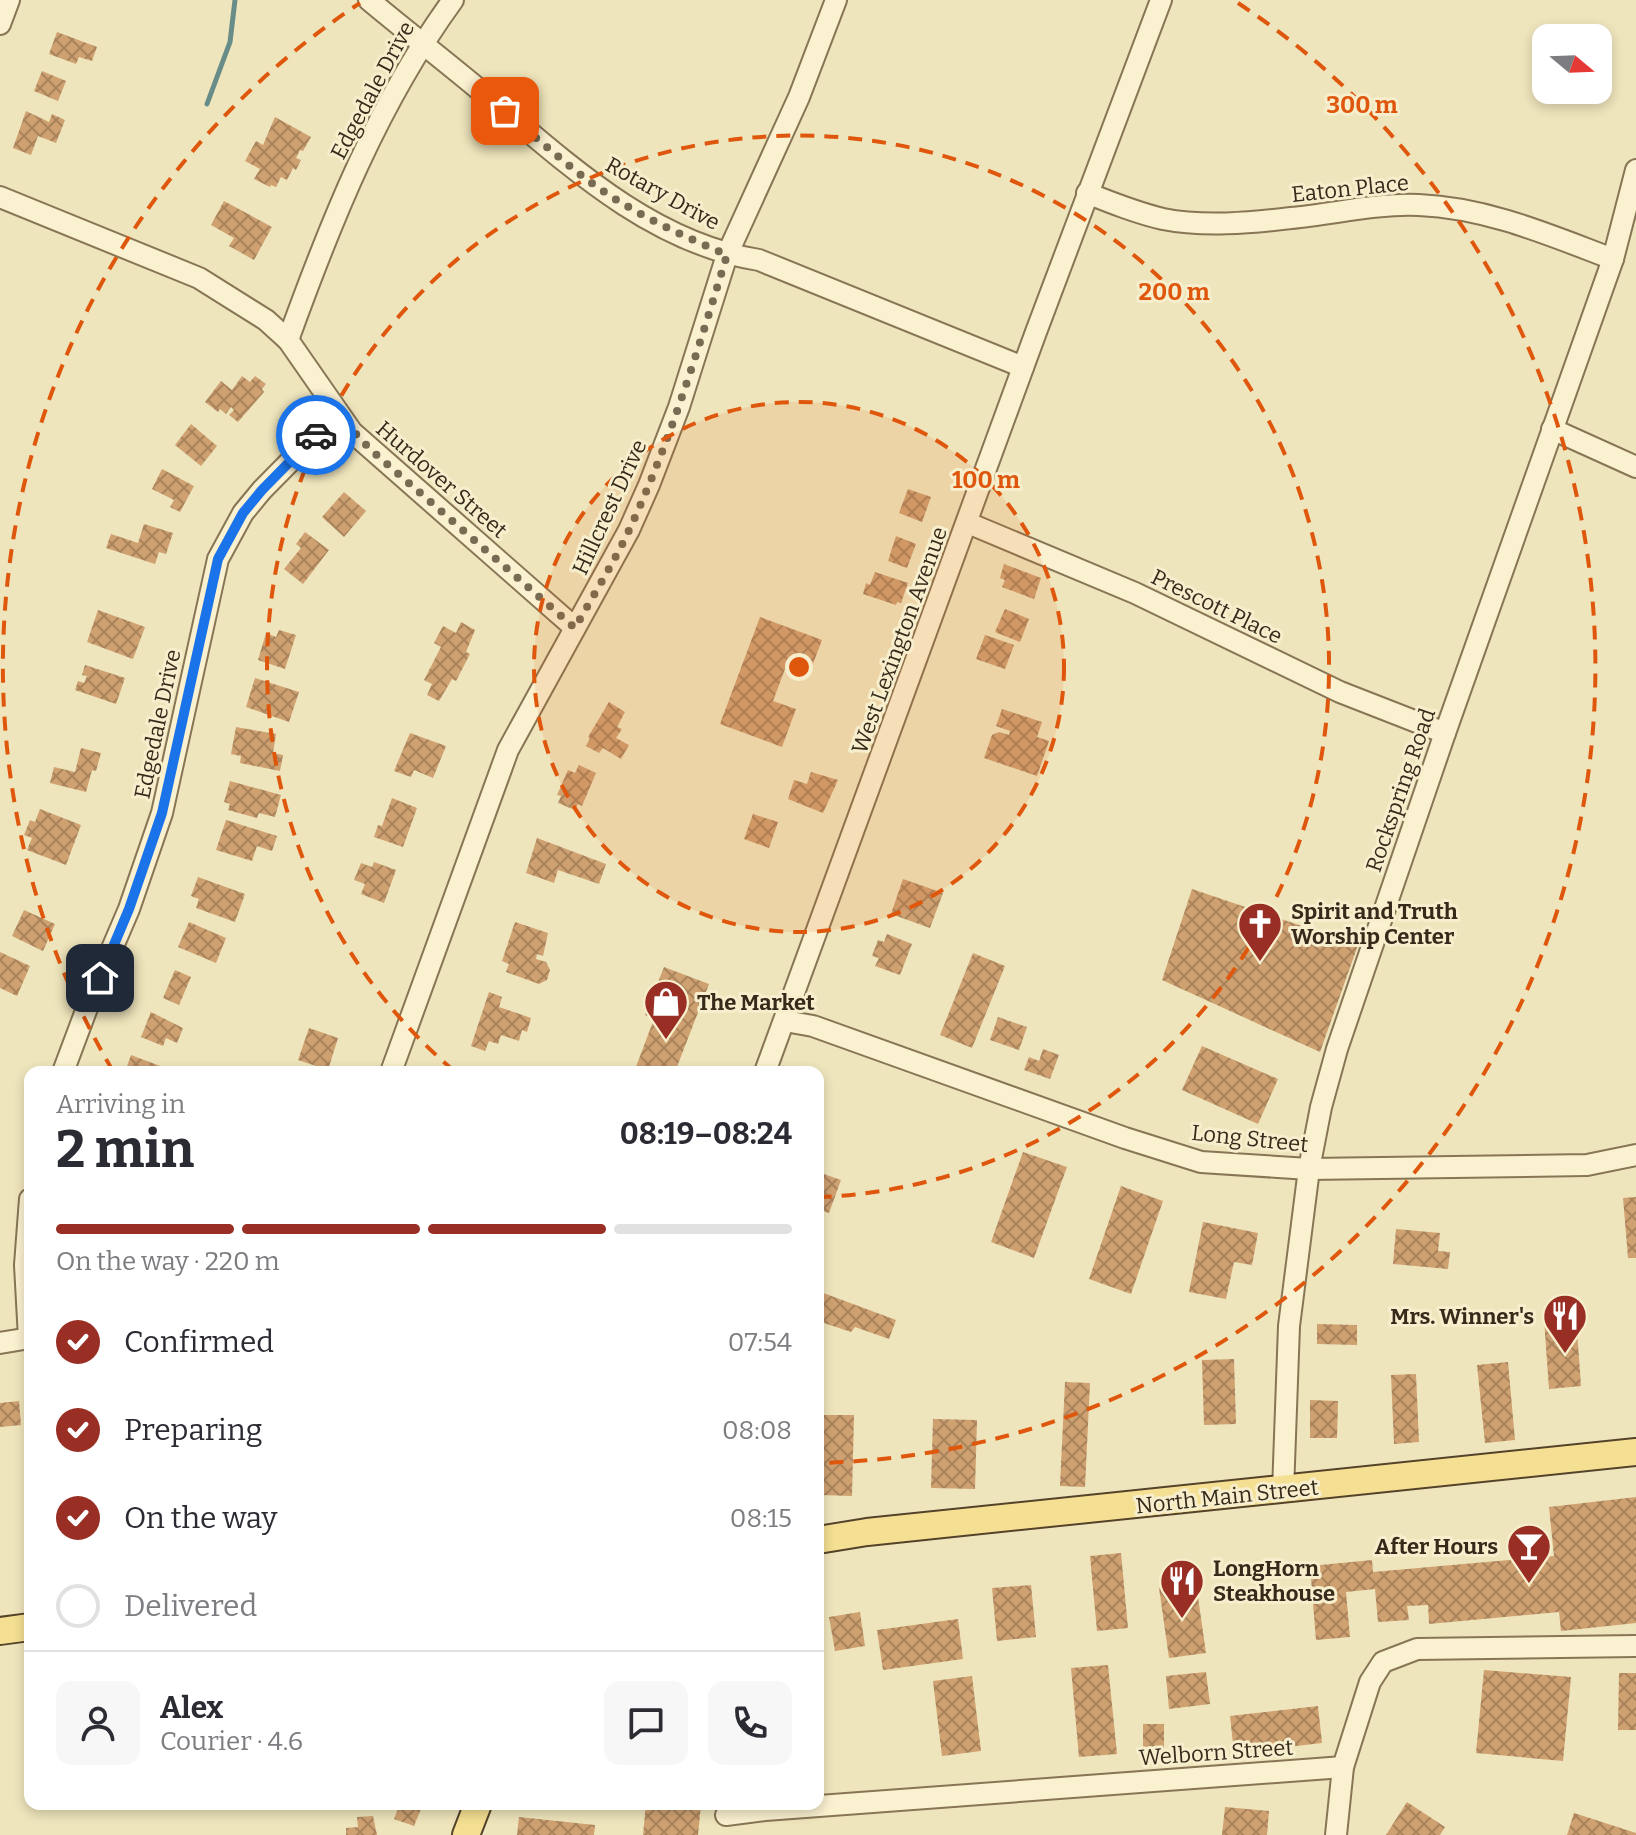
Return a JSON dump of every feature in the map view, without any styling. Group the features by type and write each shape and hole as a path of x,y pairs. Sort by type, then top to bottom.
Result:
{"main road":[{"name":"North Main Street","path":"824,1539 1636,1452"},
{"path":"0,1631 24,1628"},
{"path":"466,1835 476,1810"}],"street":[{"path":"0,24 9,0"},
{"name":"Rotary Drive","path":"369,0 577,172 666,228 727,255 759,260 1023,367"},
{"name":"Edgedale Drive","path":"288,340 340,201 421,44 453,0"},
{"name":"Hillcrest Drive","path":"393,1066 508,750 629,530 649,485 679,407 727,255 799,97 836,0"},
{"name":"West Lexington Avenue","path":"767,1066 1087,193 1161,0"},
{"name":"Rockspring Road","path":"1283,1491 1289,1326 1309,1169 1321,1107 1337,1049 1445,733 1613,259 1636,170"},
{"name":"Eaton Place","path":"1087,193 1151,215 1198,223 1290,219 1371,207 1416,205 1456,208 1499,217 1613,259"},
{"name":"Hurdover Street","path":"0,197 199,278 239,301 288,340 337,414 371,450 575,628"},
{"name":"Edgedale Drive","path":"65,1066 129,909 162,813 218,559 243,513 337,414"},
{"path":"1552,429 1636,467"},
{"name":"Prescott Place","path":"968,523 1135,593 1340,692 1445,733"},
{"name":"Long Street","path":"785,1021 813,1026 1125,1138 1201,1162 1309,1169 1587,1165 1636,1155"},
{"path":"0,1343 24,1339"},
{"path":"1336,1835 1343,1767 1370,1682 1383,1662 1417,1649 1636,1646"},
{"name":"Welborn Street","path":"824,1806 1343,1767"},
{"name":"Welborn Street","path":"726,1818 765,1810"}],"building":[{"path":"57,32 97,47 92,61 79,57 76,64 49,54"},
{"path":"42,71 66,81 58,101 34,91"},
{"path":"26,111 49,122 52,114 65,120 56,143 38,136 31,155 13,148"},
{"path":"275,117 311,137 296,158 301,160 296,170 293,168 287,180 281,177 276,187 270,187 254,179 260,169 245,161 256,141 263,145"},
{"path":"224,201 272,227 254,260 229,246 234,238 211,225"},
{"path":"242,376 250,382 255,376 266,384 262,389 264,392 238,422 229,415 234,410 231,407 226,414 205,402 221,381 232,390"},
{"path":"191,424 217,446 201,466 175,445"},
{"path":"162,469 194,486 180,512 170,507 174,500 152,489"},
{"path":"908,489 931,497 922,522 899,513"},
{"path":"344,492 366,511 344,537 322,517"},
{"path":"144,524 173,533 166,554 159,552 155,564 106,548 111,534 138,543"},
{"path":"305,532 329,550 303,584 284,569 301,548 296,544"},
{"path":"896,536 916,544 907,568 888,561"},
{"path":"1004,564 1041,578 1034,599 1002,587 1005,580 1000,578"},
{"path":"875,572 908,583 901,603 897,602 896,605 863,594 866,583 870,585"},
{"path":"1005,609 1029,619 1020,642 995,632"},
{"path":"98,610 145,627 133,659 87,642"},
{"path":"760,617 822,640 808,677 785,669 773,701 796,709 782,747 720,724"},
{"path":"461,622 475,630 466,652 470,654 456,681 452,679 439,701 427,695 432,684 424,680 441,647 434,643 443,626 456,633"},
{"path":"279,630 296,635 285,669 258,660 266,633 276,637"},
{"path":"985,635 1014,645 1005,669 976,659"},
{"path":"85,665 125,678 116,704 75,690 78,681 84,683 87,676 82,675"},
{"path":"255,678 299,692 289,722 246,707"},
{"path":"609,702 625,712 617,727 622,729 616,738 629,745 621,759 603,748 599,753 586,746"},
{"path":"1002,709 1042,722 1037,737 1049,741 1037,776 984,758 992,735 999,732 1009,735 1010,731 996,726"},
{"path":"236,727 276,734 273,753 283,755 280,771 240,763 241,756 231,754"},
{"path":"410,733 446,746 433,778 414,770 411,777 394,771"},
{"path":"81,748 101,753 86,792 50,783 54,767 75,772"},
{"path":"579,765 596,773 582,806 578,804 575,810 558,803 561,796 557,795 568,770 575,773"},
{"path":"811,772 838,780 823,813 788,799 794,780 807,784"},
{"path":"230,781 281,795 275,817 259,813 257,818 228,810 230,804 224,802"},
{"path":"392,798 417,808 403,847 374,837 378,825 382,826"},
{"path":"40,809 81,825 66,865 27,850 32,838 24,835 30,820 35,822"},
{"path":"753,814 778,822 769,848 744,839"},
{"path":"226,820 277,836 272,851 257,846 252,861 216,850"},
{"path":"537,838 606,864 599,884 558,870 554,883 526,873"},
{"path":"374,862 396,870 384,903 361,894 365,884 354,880 361,863 372,867"},
{"path":"198,877 245,894 235,922 196,908 199,899 191,896"},
{"path":"903,879 943,893 930,928 891,914"},
{"name":"Spirit and Truth Worship Center","path":"1192,889 1358,945 1320,1052 1162,980"},
{"path":"24,910 55,924 43,951 12,936"},
{"path":"189,922 226,938 216,963 178,947"},
{"path":"515,922 548,933 543,956 537,954 536,959 546,962 550,970 547,980 539,984 506,972 509,964 502,961"},
{"path":"887,934 912,944 900,975 875,966 879,958 872,956 878,940 884,942"},
{"path":"0,952 30,966 17,996 0,988"},
{"path":"973,953 1005,966 972,1048 940,1035"},
{"path":"664,967 709,984 677,1066 636,1066 654,1019 645,1015"},
{"path":"175,970 191,977 179,1005 163,998"},
{"path":"489,992 502,997 499,1007 531,1018 527,1032 522,1030 519,1041 501,1035 498,1044 489,1041 485,1051 471,1046"},
{"path":"151,1012 183,1028 177,1043 166,1038 163,1046 141,1037"},
{"path":"998,1017 1027,1027 1019,1050 990,1040"},
{"path":"309,1028 338,1038 329,1066 316,1066 298,1060"},
{"path":"1202,1046 1278,1079 1258,1124 1182,1090"},
{"path":"1043,1049 1059,1055 1050,1079 1024,1070 1029,1057 1039,1061"},
{"path":"131,1055 160,1066 127,1066"},
{"path":"1023,1152 1067,1167 1034,1258 991,1242"},
{"path":"824,1174 841,1180 829,1213 824,1211"},
{"path":"1121,1186 1163,1201 1131,1294 1089,1279"},
{"path":"1636,1197 1636,1258 1628,1258 1623,1198"},
{"path":"1203,1222 1258,1233 1252,1265 1234,1262 1226,1299 1189,1292"},
{"path":"1396,1229 1440,1233 1438,1251 1450,1252 1448,1269 1393,1264"},
{"path":"824,1293 896,1320 889,1339 855,1327 851,1332 824,1323"},
{"path":"1576,1317 1581,1386 1549,1389 1544,1319"},
{"path":"1317,1324 1357,1325 1357,1345 1317,1344"},
{"path":"1234,1359 1236,1424 1204,1425 1202,1360"},
{"path":"1508,1362 1515,1440 1485,1443 1477,1365"},
{"path":"1416,1374 1419,1442 1394,1444 1391,1375"},
{"path":"1065,1382 1090,1383 1085,1487 1060,1486"},
{"path":"1310,1400 1338,1401 1337,1438 1310,1438"},
{"path":"19,1401 21,1425 0,1427 0,1403"},
{"path":"824,1415 854,1415 852,1496 824,1495"},
{"path":"933,1419 977,1420 975,1489 931,1488"},
{"path":"1636,1497 1636,1623 1561,1631 1559,1612 1429,1624 1428,1605 1407,1606 1409,1620 1378,1622 1375,1589 1346,1592 1350,1637 1316,1640 1310,1566 1372,1560 1373,1572 1554,1556 1549,1507"},
{"path":"1121,1553 1128,1628 1097,1631 1090,1556"},
{"name":"LongHorn Steakhouse","path":"1196,1583 1206,1653 1169,1658 1159,1588"},
{"path":"1031,1585 1036,1637 997,1641 992,1588"},
{"path":"860,1612 865,1646 835,1651 829,1617"},
{"path":"958,1619 963,1659 883,1670 877,1630"},
{"path":"1108,1665 1117,1754 1079,1757 1071,1668"},
{"path":"1484,1670 1571,1677 1563,1761 1476,1753"},
{"path":"1206,1672 1210,1704 1169,1709 1166,1676"},
{"path":"1619,1673 1636,1673 1636,1730 1618,1730"},
{"path":"972,1676 981,1751 942,1756 933,1681"},
{"path":"1318,1706 1322,1743 1234,1753 1230,1716"},
{"path":"1143,1724 1164,1724 1164,1758 1143,1758"},
{"path":"1407,1802 1445,1827 1440,1835 1386,1835"},
{"path":"1225,1807 1269,1811 1267,1835 1222,1835"},
{"path":"398,1810 421,1810 414,1826 394,1819"},
{"path":"645,1810 700,1810 698,1835 643,1835"},
{"path":"1574,1813 1636,1833 1636,1835 1567,1835"},
{"path":"373,1816 377,1835 346,1835 346,1828 358,1827 357,1817"},
{"path":"519,1817 595,1825 594,1835 517,1835"}],"waterway":[{"path":"207,104 230,42 235,0"}],"way so far":[{"path":"316,435 337,414 371,450 575,628 629,530 649,485 679,407 727,255 666,228 624,204 577,172 505,111"}],"place":[{"name":"Spirit and Truth Worship Center","path":"1260,963"},
{"name":"The Market","path":"666,1041"},
{"name":"Mrs. Winner's","path":"1565,1355"},
{"name":"After Hours","path":"1529,1585"},
{"name":"LongHorn Steakhouse","path":"1182,1620"}],"route":[{"path":"100,978 149,857 162,813 218,559 243,513 316,435"}]}
